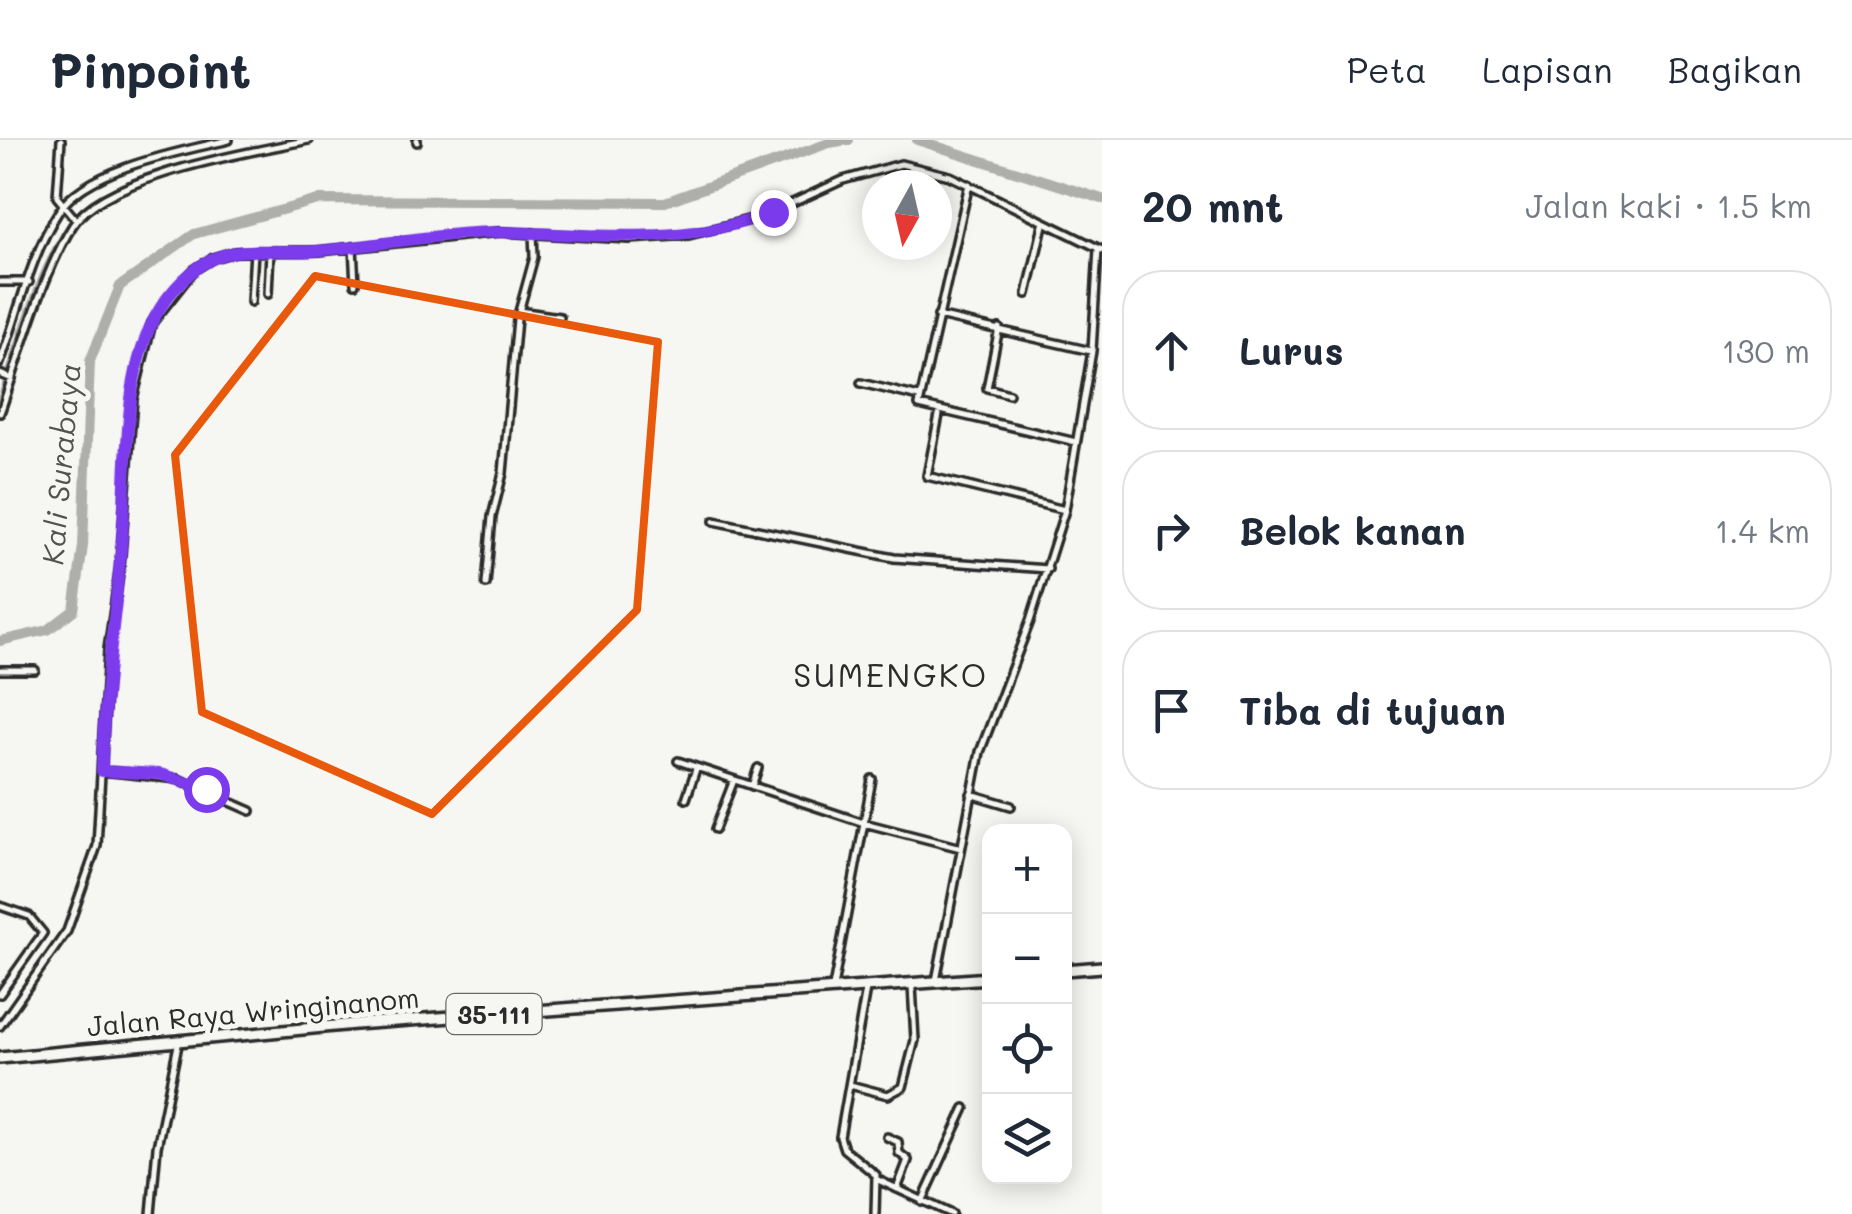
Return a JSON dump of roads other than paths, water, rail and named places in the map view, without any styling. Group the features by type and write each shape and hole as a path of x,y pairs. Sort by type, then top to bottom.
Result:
{"main road":[{"path":"1072,969 1102,967"},
{"name":"Jalan Raya Wringinanom","path":"0,1058 178,1047 982,979"}],"street":[{"path":"61,140 57,194 76,220"},
{"path":"0,363 30,282 65,208 134,166 229,140"},
{"path":"0,412 58,255 76,220 128,188 222,157 309,140"},
{"path":"219,144 222,157"},
{"path":"0,1026 70,924 95,854 108,649 141,354 155,317 180,282 213,258 254,251 353,248 490,233 628,239 689,235 764,216 844,180 894,164 924,167 969,184 1100,249 1092,351 1066,510 988,728 935,984"},
{"path":"969,184 918,406 1076,442"},
{"path":"1027,294 1043,223"},
{"path":"486,584 519,311 534,257 533,234"},
{"path":"353,248 355,284"},
{"path":"252,302 254,251"},
{"path":"268,294 270,251"},
{"path":"0,282 30,282"},
{"path":"519,311 560,317"},
{"path":"938,316 1092,351"},
{"path":"1000,328 987,388 1009,394"},
{"path":"1093,333 1102,334"},
{"path":"0,374 12,378"},
{"path":"862,382 919,397"},
{"path":"940,414 926,476 1066,510"},
{"path":"714,521 894,558 1048,569"},
{"path":"0,670 35,670"},
{"path":"678,762 864,823 961,848"},
{"path":"752,786 758,768"},
{"path":"686,800 696,769"},
{"path":"102,771 178,778 251,811"},
{"path":"832,990 872,779"},
{"path":"714,830 734,780"},
{"path":"972,794 1011,806"},
{"path":"0,906 29,916 42,928 35,949 0,994"},
{"path":"35,949 48,960"},
{"path":"850,1085 888,1095 903,1087 916,1040 912,986"},
{"path":"866,989 840,1141 867,1164 878,1180 952,1214"},
{"path":"151,1214 157,1148 178,1047"},
{"path":"922,1202 965,1108"},
{"path":"886,1136 898,1142 899,1152 908,1160 897,1190"},
{"path":"875,1214 878,1180"}],"waterway":[{"path":"192,163 291,140"},
{"name":"Kali Surabaya","path":"0,641 48,630 74,610 83,546 90,361 120,286 194,234 318,200 665,202 829,143 849,140"},
{"name":"Kali Surabaya","path":"917,140 1102,199"},
{"path":"112,192 138,181"},
{"path":"0,397 47,264 74,219 90,205"}],"district":[{"name":"SUMENGKO","path":"891,674"}]}
